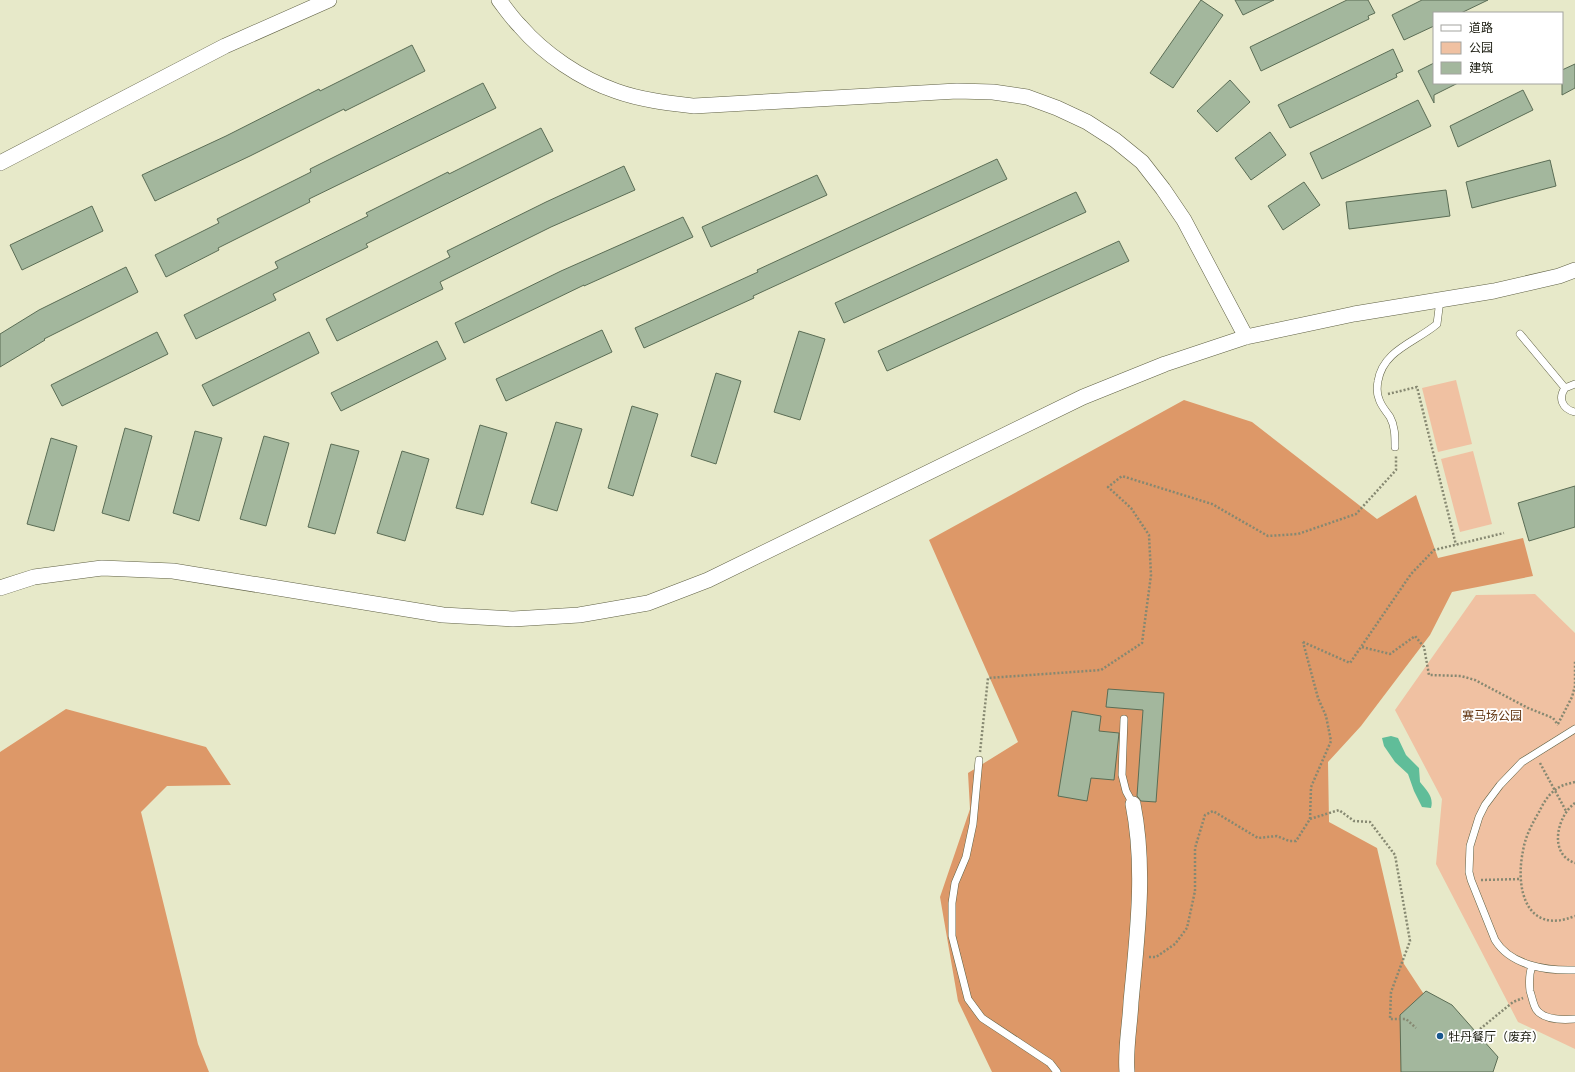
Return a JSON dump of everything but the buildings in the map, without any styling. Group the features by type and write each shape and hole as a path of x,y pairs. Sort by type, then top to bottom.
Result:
{"street":[{"path":"0,163 225,46 329,0"},
{"path":"499,0 526,32 547,52 579,74 616,91 658,102 694,106 964,91 993,92 1027,97 1057,108 1087,122 1115,140 1142,162 1184,220 1246,337"},
{"path":"0,588 34,577 102,568 173,570 443,615 513,619 579,615 648,603 708,580 1083,397 1165,364 1246,337 1354,314 1494,291 1559,276 1575,270"},
{"path":"1127,1072 1139,880 1136,817 1133,804"}],"lane":[{"path":"1395,447 1394,426 1378,397 1377,385 1379,374 1382,366 1394,352 1430,330 1437,324 1440,300"},
{"path":"1520,334 1565,388"},
{"path":"1575,384 1565,388 1561,396 1566,409 1575,412"},
{"path":"1124,719 1122,775 1126,791 1133,804"},
{"path":"1575,728 1522,762 1500,786 1479,817 1470,846 1471,880 1495,940 1500,948 1518,960 1532,966 1560,970 1575,970"},
{"path":"979,760 973,824 966,857 955,883 952,903 952,936 968,1000 982,1018 1050,1063 1057,1072"},
{"path":"1532,966 1529,974 1529,983 1532,1001 1536,1010 1552,1018 1575,1019"}],"path":[{"path":"1378,397 1417,387 1456,545"},
{"path":"979,760 988,678 1101,670 1142,643 1150,575 1149,535 1131,508 1108,487 1122,476 1212,504 1268,536 1298,534 1356,514 1396,470 1395,447"},
{"path":"1135,958 1156,957 1175,944 1187,928 1195,891 1195,848 1204,815 1213,811 1258,838 1277,836 1289,841 1296,841 1310,819 1311,787 1331,740 1326,716 1318,698 1303,642 1350,664 1411,574 1434,550 1504,533"},
{"path":"1362,647 1390,654 1416,636 1424,647 1429,676 1461,676 1475,680 1553,718 1558,725"},
{"path":"1556,741 1558,725 1572,697 1575,686 1575,661"},
{"path":"1534,754 1566,811"},
{"path":"1575,782 1565,784 1555,790 1545,801 1527,835 1523,850 1520,879 1524,900 1529,909 1536,916 1556,920 1568,919 1575,916"},
{"path":"1575,803 1566,811 1559,824 1557,836 1563,855 1569,861 1575,863"},
{"path":"1310,819 1339,810 1354,821 1370,822 1395,855 1410,941 1391,992 1390,1019 1406,1019 1416,1028"},
{"path":"1471,880 1520,879"},
{"path":"1480,1030 1513,1002"}],"green space":[{"path":"1456,380 1472,444 1438,452 1422,388"},
{"path":"1473,451 1492,524 1460,532 1441,459"},
{"name":"赛马场公园","path":"1535,594 1575,633 1575,1049 1518,1022 1436,864 1442,799 1395,710 1476,595"}],"shaded area":[{"path":"1184,400 1252,422 1377,519 1416,495 1438,558 1523,538 1533,576 1452,592 1430,635 1361,726 1328,762 1329,822 1377,848 1404,964 1475,1072 992,1072 958,1001 940,897 970,809 968,773 1018,742 929,540"},
{"path":"66,709 206,747 231,785 167,786 141,812 198,1044 209,1072 0,1072 0,752"},
{"path":"1391,736 1398,738 1406,755 1419,768 1420,782 1431,797 1431,808 1422,807 1408,774 1395,762 1384,746 1382,738"}],"place":[{"name":"牡丹餐厅（废弃）","path":"1440,1036"}]}
